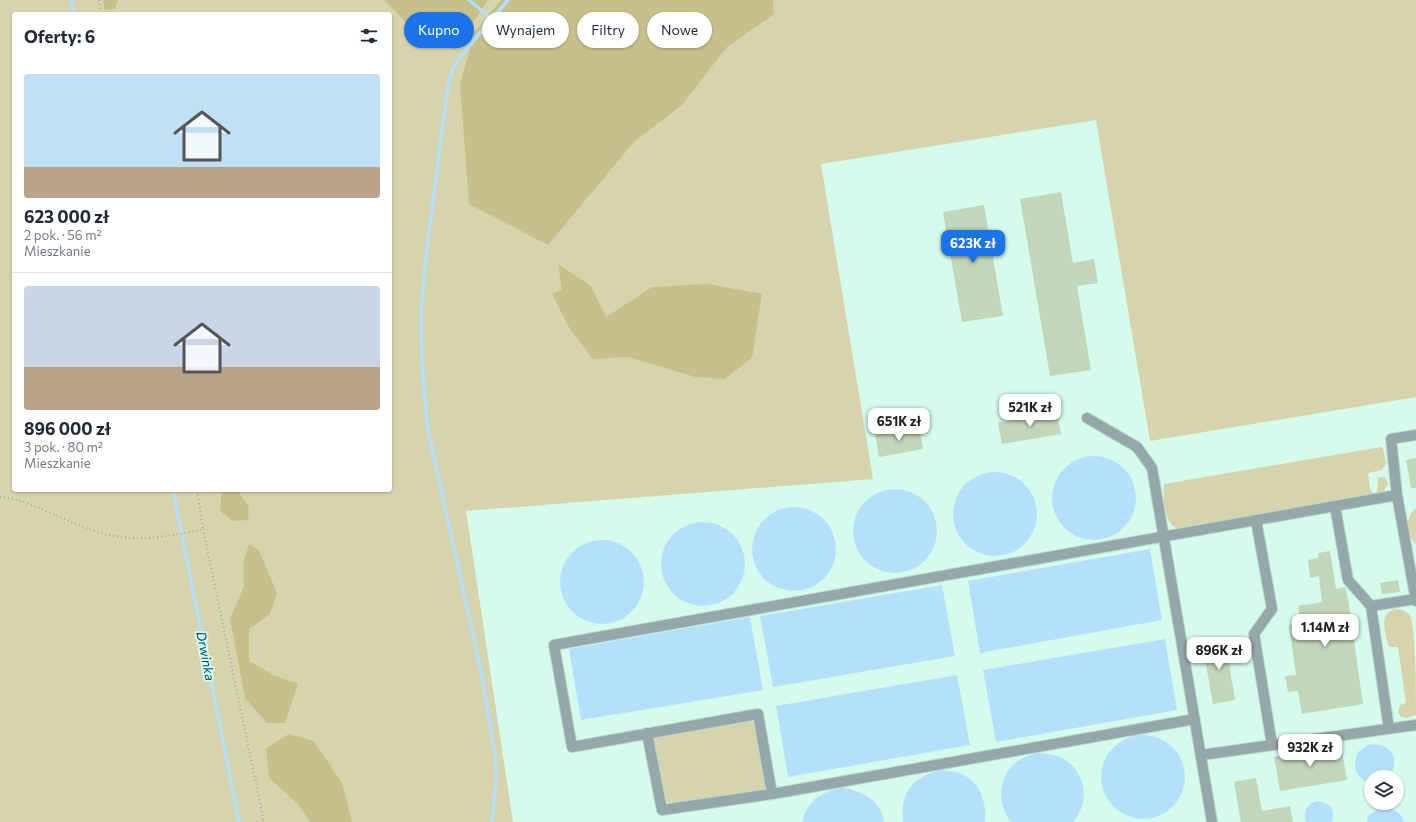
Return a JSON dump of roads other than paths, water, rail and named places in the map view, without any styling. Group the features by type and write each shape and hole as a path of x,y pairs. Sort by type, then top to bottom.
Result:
{"lane":[{"path":"1087,418 1137,447 1152,468 1212,822"},
{"path":"1371,606 1416,600 1397,495 1391,439 1416,435"},
{"path":"772,794 758,714 572,747 554,645 1397,495"},
{"path":"1335,506 1348,580 1371,606 1389,728"},
{"path":"1256,520 1272,609 1254,634 1272,745"},
{"path":"647,733 662,810 772,794 1195,718"},
{"path":"1201,755 1416,725"}],"water":[{"path":"1094,456 1102,457 1117,463 1129,475 1135,490 1135,506 1129,521 1117,533 1102,539 1094,540 1086,539 1071,533 1059,521 1053,506 1052,498 1053,490 1059,475 1071,463 1086,457"},
{"path":"995,472 1003,473 1018,479 1030,491 1036,506 1036,522 1030,537 1018,549 1003,555 995,556 987,555 972,549 960,537 954,522 953,514 954,506 960,491 972,479 987,473"},
{"path":"895,489 903,490 918,496 930,508 936,523 936,539 930,554 918,566 903,572 895,573 887,572 872,566 860,554 854,539 853,531 854,523 860,508 872,496 887,490"},
{"path":"794,507 802,508 817,514 829,526 835,541 835,557 829,572 817,584 802,590 794,591 786,590 771,584 759,572 753,557 752,549 753,541 759,526 771,514 786,508"},
{"path":"703,522 711,523 726,529 738,541 744,556 744,572 738,587 726,599 711,605 703,606 695,605 680,599 668,587 662,572 661,564 662,556 668,541 680,529 695,523"},
{"path":"602,540 610,541 625,547 637,559 643,574 643,590 637,605 625,617 610,623 602,624 594,623 579,617 567,605 561,590 560,582 561,574 567,559 579,547 594,541"},
{"path":"1150,549 1162,620 980,653 968,581"},
{"path":"942,585 955,656 773,687 760,616"},
{"path":"750,617 763,690 581,720 569,649"},
{"path":"1165,639 1177,710 996,742 983,670"},
{"path":"957,675 970,745 788,777 776,706"},
{"path":"1143,735 1151,736 1166,742 1178,754 1184,769 1184,785 1178,800 1166,812 1151,818 1143,819 1135,818 1120,812 1108,800 1102,785 1101,777 1102,769 1108,754 1120,742 1135,736"},
{"path":"1370,744 1388,748 1394,759 1393,770 1364,770 1364,780 1360,777 1355,768 1358,752"},
{"path":"1039,753 1060,757 1069,762 1076,769 1080,777 1084,795 1079,814 1073,822 1011,822 1006,815 1001,798 1001,790 1006,773 1021,759"},
{"path":"941,770 956,772 971,779 980,791 983,799 985,806 985,822 903,822 904,803 910,788 922,777"},
{"path":"840,788 862,793 868,797 879,808 884,822 802,822 804,815 815,799 826,792"},
{"path":"1317,801 1325,803 1331,807 1333,814 1332,822 1306,822 1306,809 1310,804"},
{"path":"1376,810 1395,810 1405,822 1367,822 1368,816"}],"waterway":[{"name":"Drwinka","path":"71,0 74,12"},
{"path":"469,0 484,12"},
{"path":"492,822 496,778 495,755 481,671 428,430 422,366 421,310 426,256 448,84 453,68 462,54 508,0"},
{"name":"Drwinka","path":"173,492 239,822"}]}
